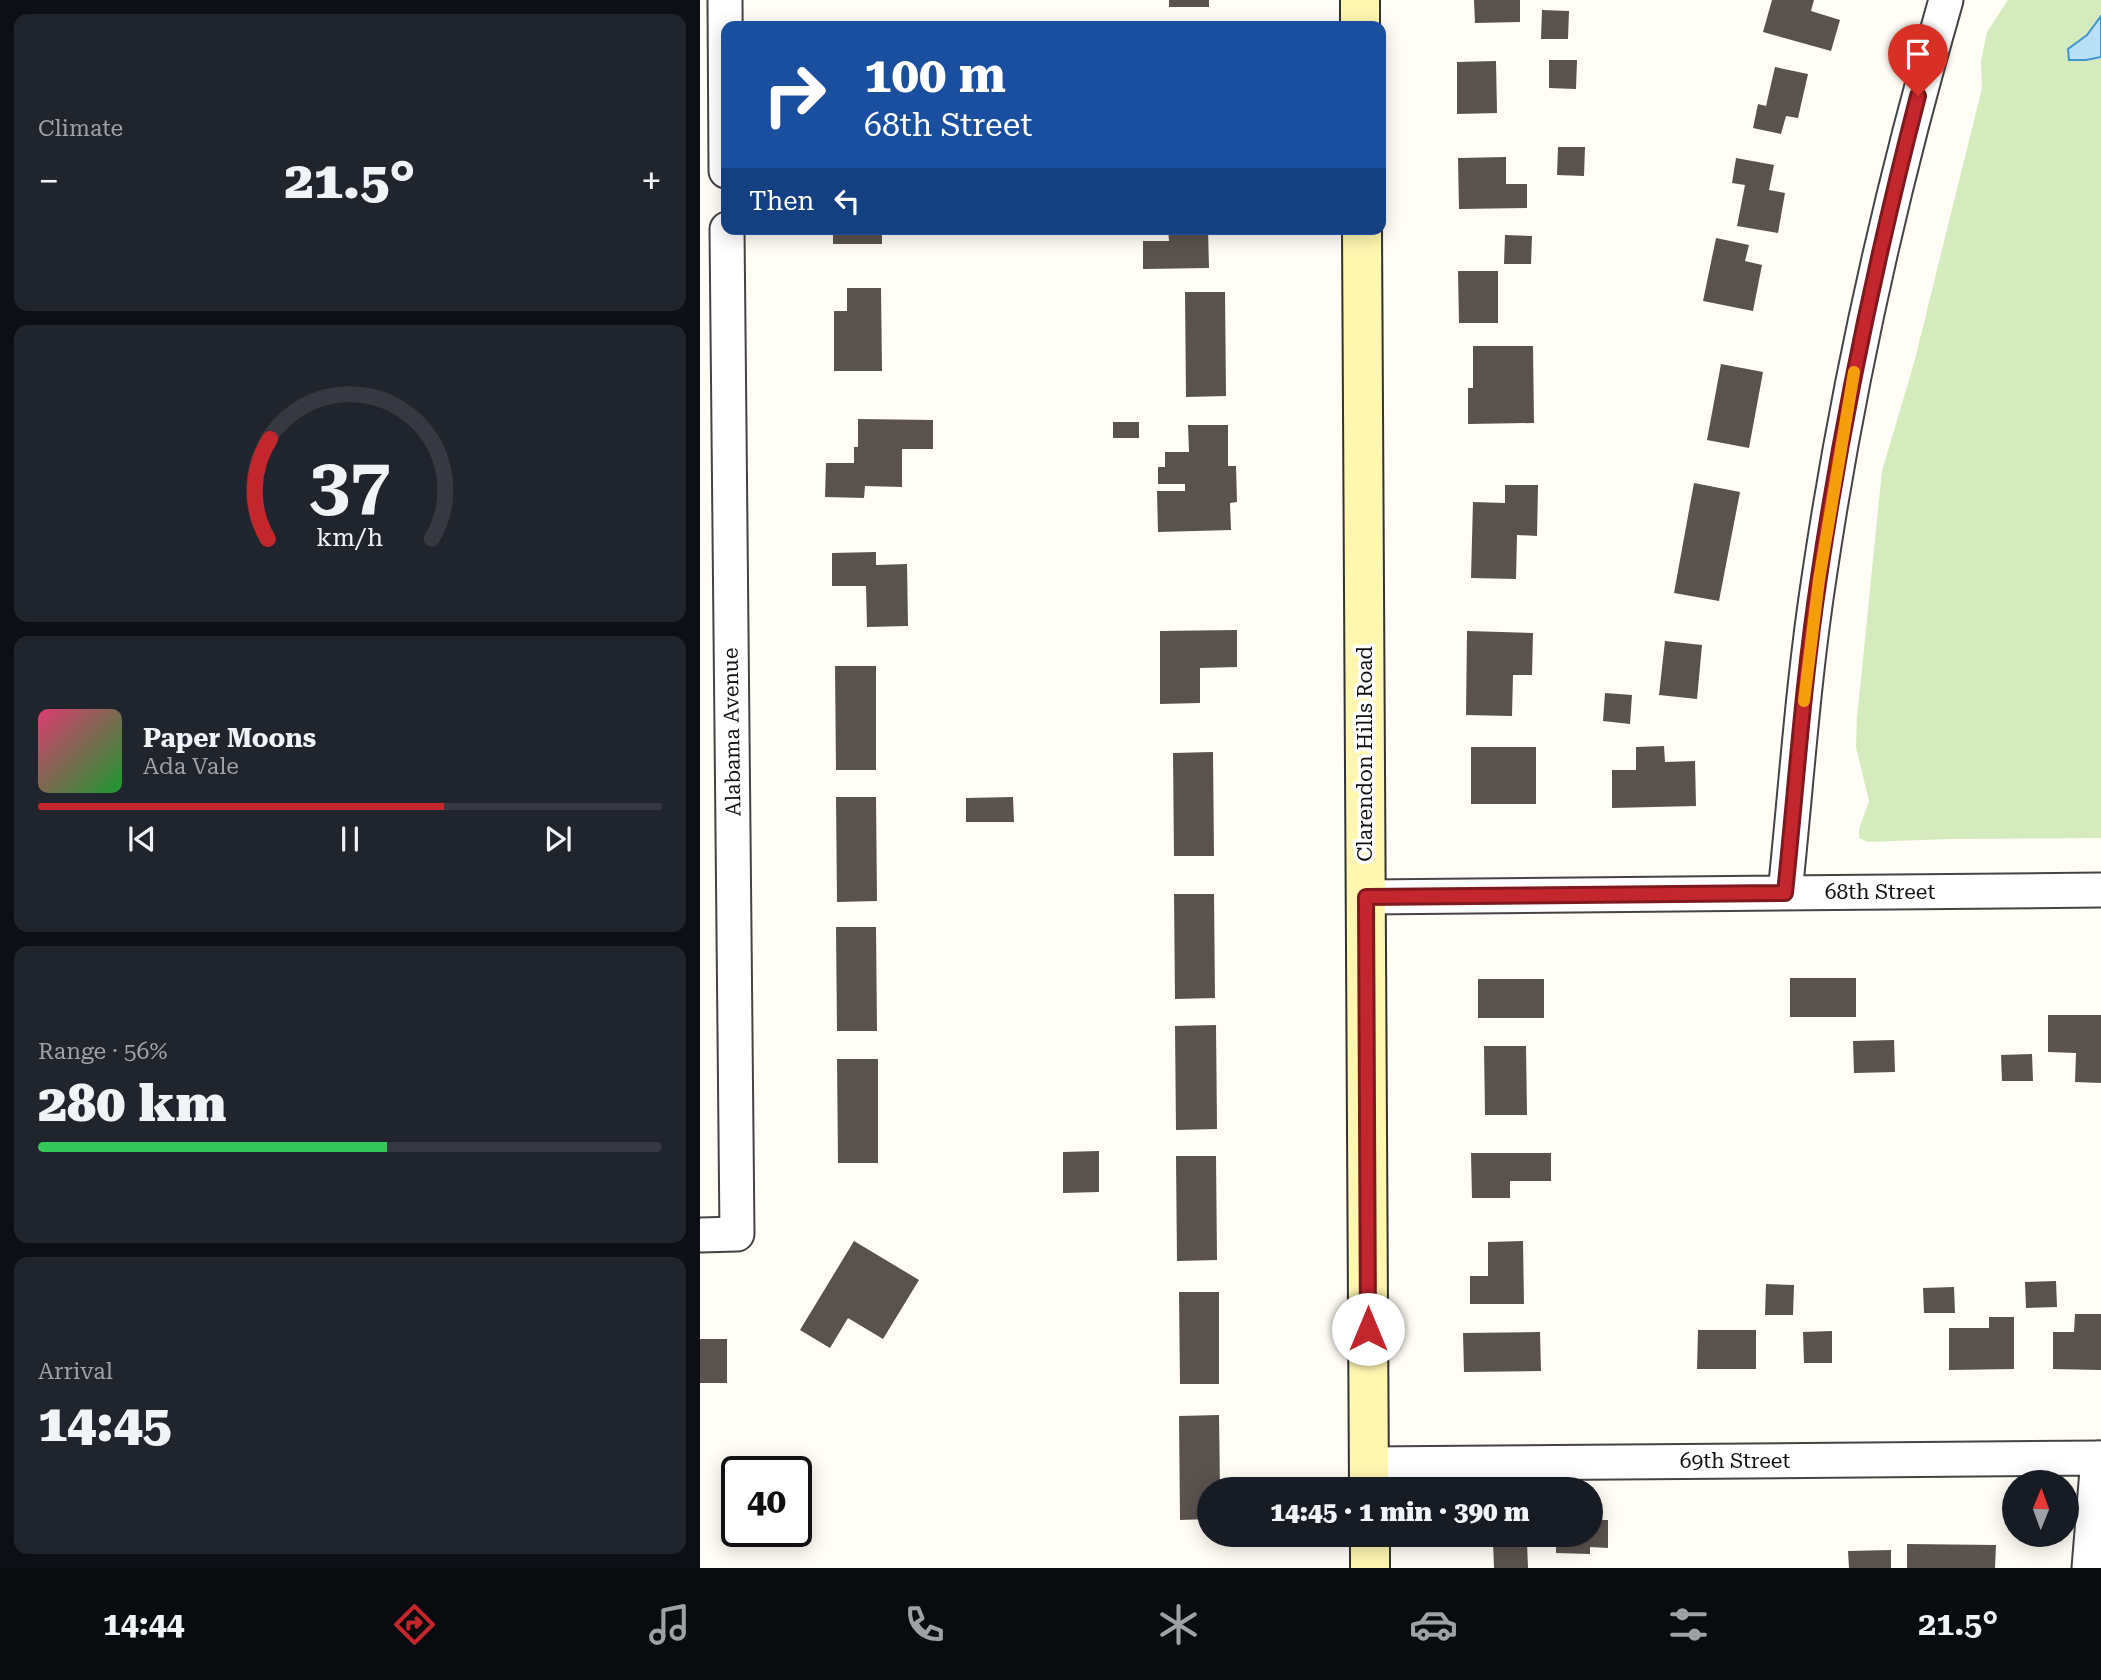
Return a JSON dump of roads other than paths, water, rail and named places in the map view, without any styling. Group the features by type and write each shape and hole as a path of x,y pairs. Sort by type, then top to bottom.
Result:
{"street":[{"path":"724,0 724,21"},
{"path":"1360,0 1360,21"},
{"path":"1785,893 1805,690 1838,458 1888,214 1946,0"},
{"name":"Alabama Avenue","path":"700,1235 737,1234 727,235"},
{"name":"Clarendon Hills Road","path":"1362,235 1369,1477"},
{"name":"68th Street","path":"1366,897 2101,890"},
{"path":"2089,1568 2100,1458"},
{"name":"69th Street","path":"1369,1477 2100,1458"},
{"path":"1370,1547 1370,1568"}],"water":[{"path":"2101,16 2101,57 2069,60 2068,49 2087,35"}]}
